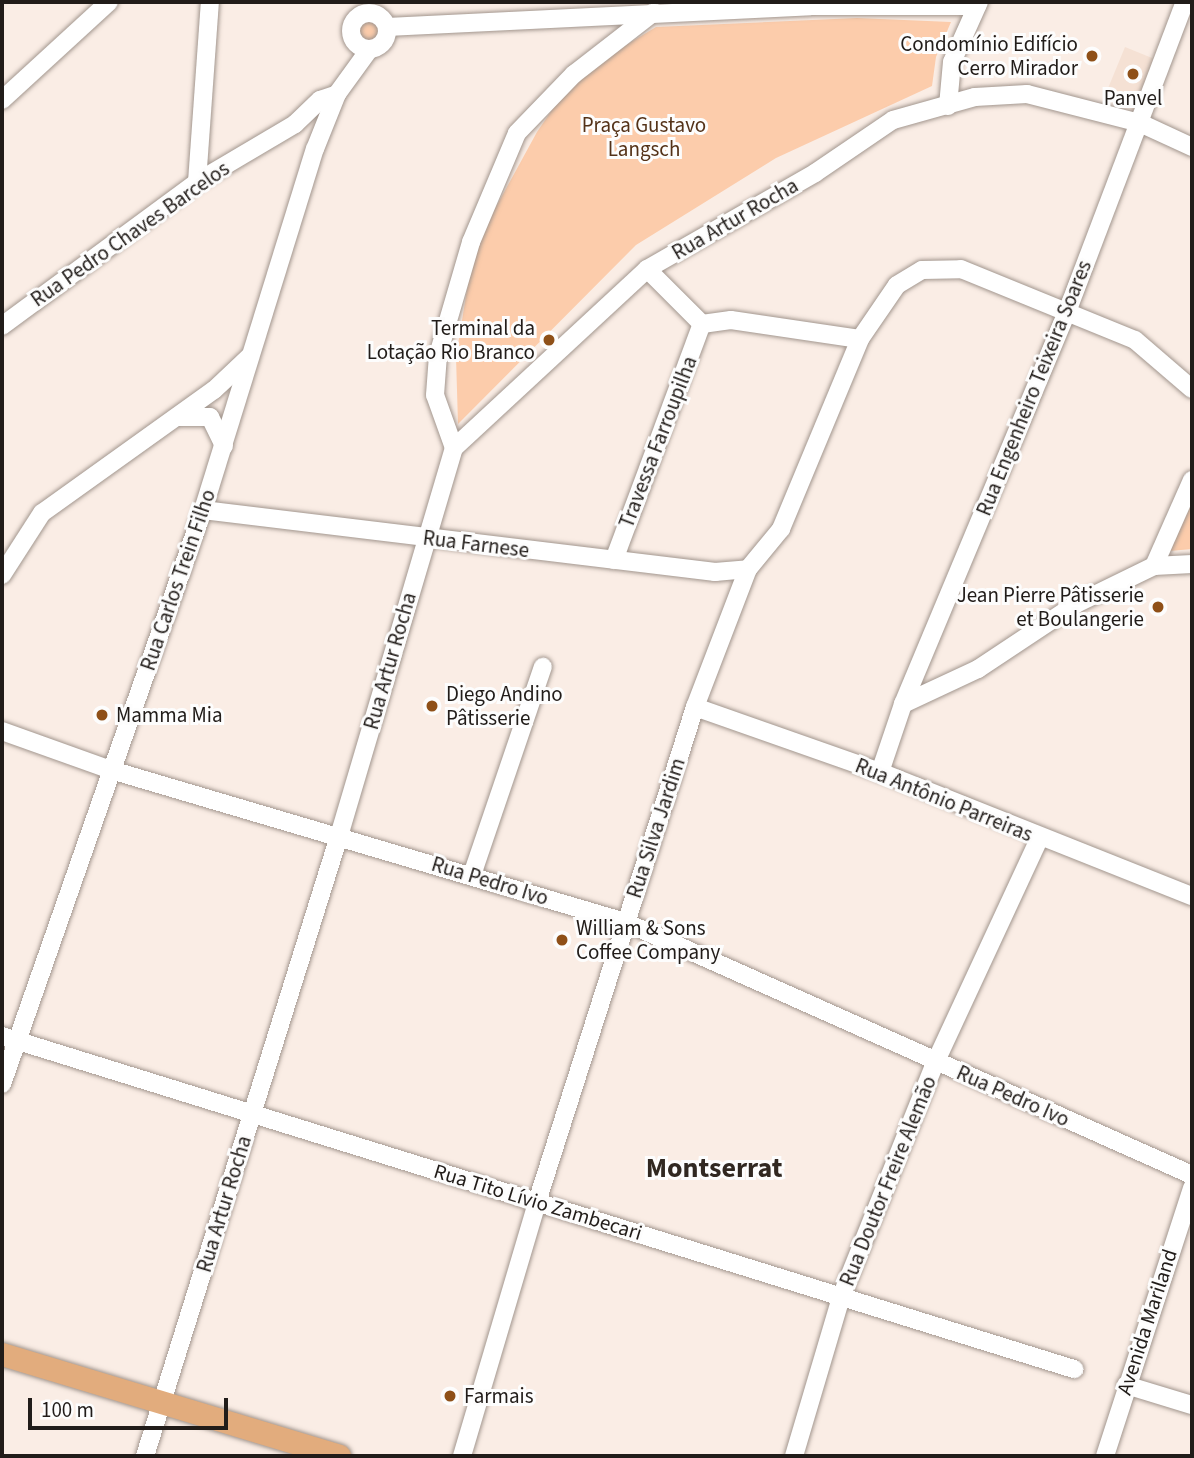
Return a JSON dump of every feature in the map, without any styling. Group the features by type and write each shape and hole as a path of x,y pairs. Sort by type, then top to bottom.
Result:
{"main road":[{"path":"2,1354 339,1456"}],"street":[{"path":"2,100 109,2"},
{"path":"197,182 210,2"},
{"name":"Rua Engenheiro Teixeira Soares","path":"880,772 903,704 1068,312 1185,2"},
{"path":"372,25 417,28 661,7 978,4 952,62 948,106"},
{"path":"454,448 435,395 438,355 471,242 517,133 574,74 661,7"},
{"name":"Rua Carlos Trein Filho","path":"2,1084 9,1038 111,769 203,510 326,121 372,25"},
{"name":"Rua Pedro Chaves Barcelos","path":"2,326 197,182 295,124 303,113 337,94"},
{"name":"Rua Artur Rocha","path":"145,1456 339,836 454,448 647,269 815,173 893,120 975,97 1027,94 1140,123 1192,147"},
{"name":"Rua Pedro Chaves Barcelos","path":"295,124 326,121"},
{"path":"647,269 702,324 731,320 860,339"},
{"name":"Rua Silva Jardim","path":"463,1456 537,1202 695,707 748,569 781,529 860,339 897,285 922,270 961,269 1135,340 1192,389"},
{"name":"Travessa Farroupilha","path":"614,560 702,324"},
{"path":"2,575 42,513 214,390 251,354"},
{"path":"172,418 210,417 224,446"},
{"path":"1154,566 1192,480"},
{"name":"Rua Farnese","path":"203,510 715,572 748,569"},
{"path":"903,704 978,669 1076,604 1154,566 1192,564"},
{"path":"472,875 542,667"},
{"name":"Rua Antônio Parreiras","path":"695,707 880,772 1039,839 1192,896"},
{"name":"Rua Pedro Ivo","path":"2,731 111,769 625,922 1192,1174"},
{"name":"Rua Doutor Freire Alemão","path":"794,1456 841,1297 936,1061 1039,839"},
{"name":"Rua Tito Lívio Zambecari","path":"9,1038 1074,1369"},
{"name":"Avenida Mariland","path":"1105,1456 1192,1188"},
{"path":"1126,1385 1192,1405"}],"shaded area":[{"name":"Panvel","path":"1125,47 1157,60 1136,111 1104,98"}],"green space":[{"path":"369,17 379,21 383,31 379,41 369,45 359,41 355,31 359,21"},
{"name":"Praça Gustavo Langsch","path":"857,18 951,22 936,57 932,86 776,158 636,245 458,424 456,357 474,247 537,132 575,76 656,27"},
{"path":"1192,503 1192,549 1170,551"}],"place":[{"name":"Condomínio Edifício Cerro Mirador","path":"1092,56"},
{"name":"Panvel","path":"1133,74"},
{"name":"Terminal da Lotação Rio Branco","path":"549,340"},
{"name":"Jean Pierre Pâtisserie et Boulangerie","path":"1158,607"},
{"name":"Diego Andino Pâtisserie","path":"432,706"},
{"name":"Mamma Mia","path":"102,715"},
{"name":"William & Sons Coffee Company","path":"562,940"},
{"name":"Farmais","path":"450,1396"}],"district":[{"name":"Montserrat","path":"714,1168"}]}
